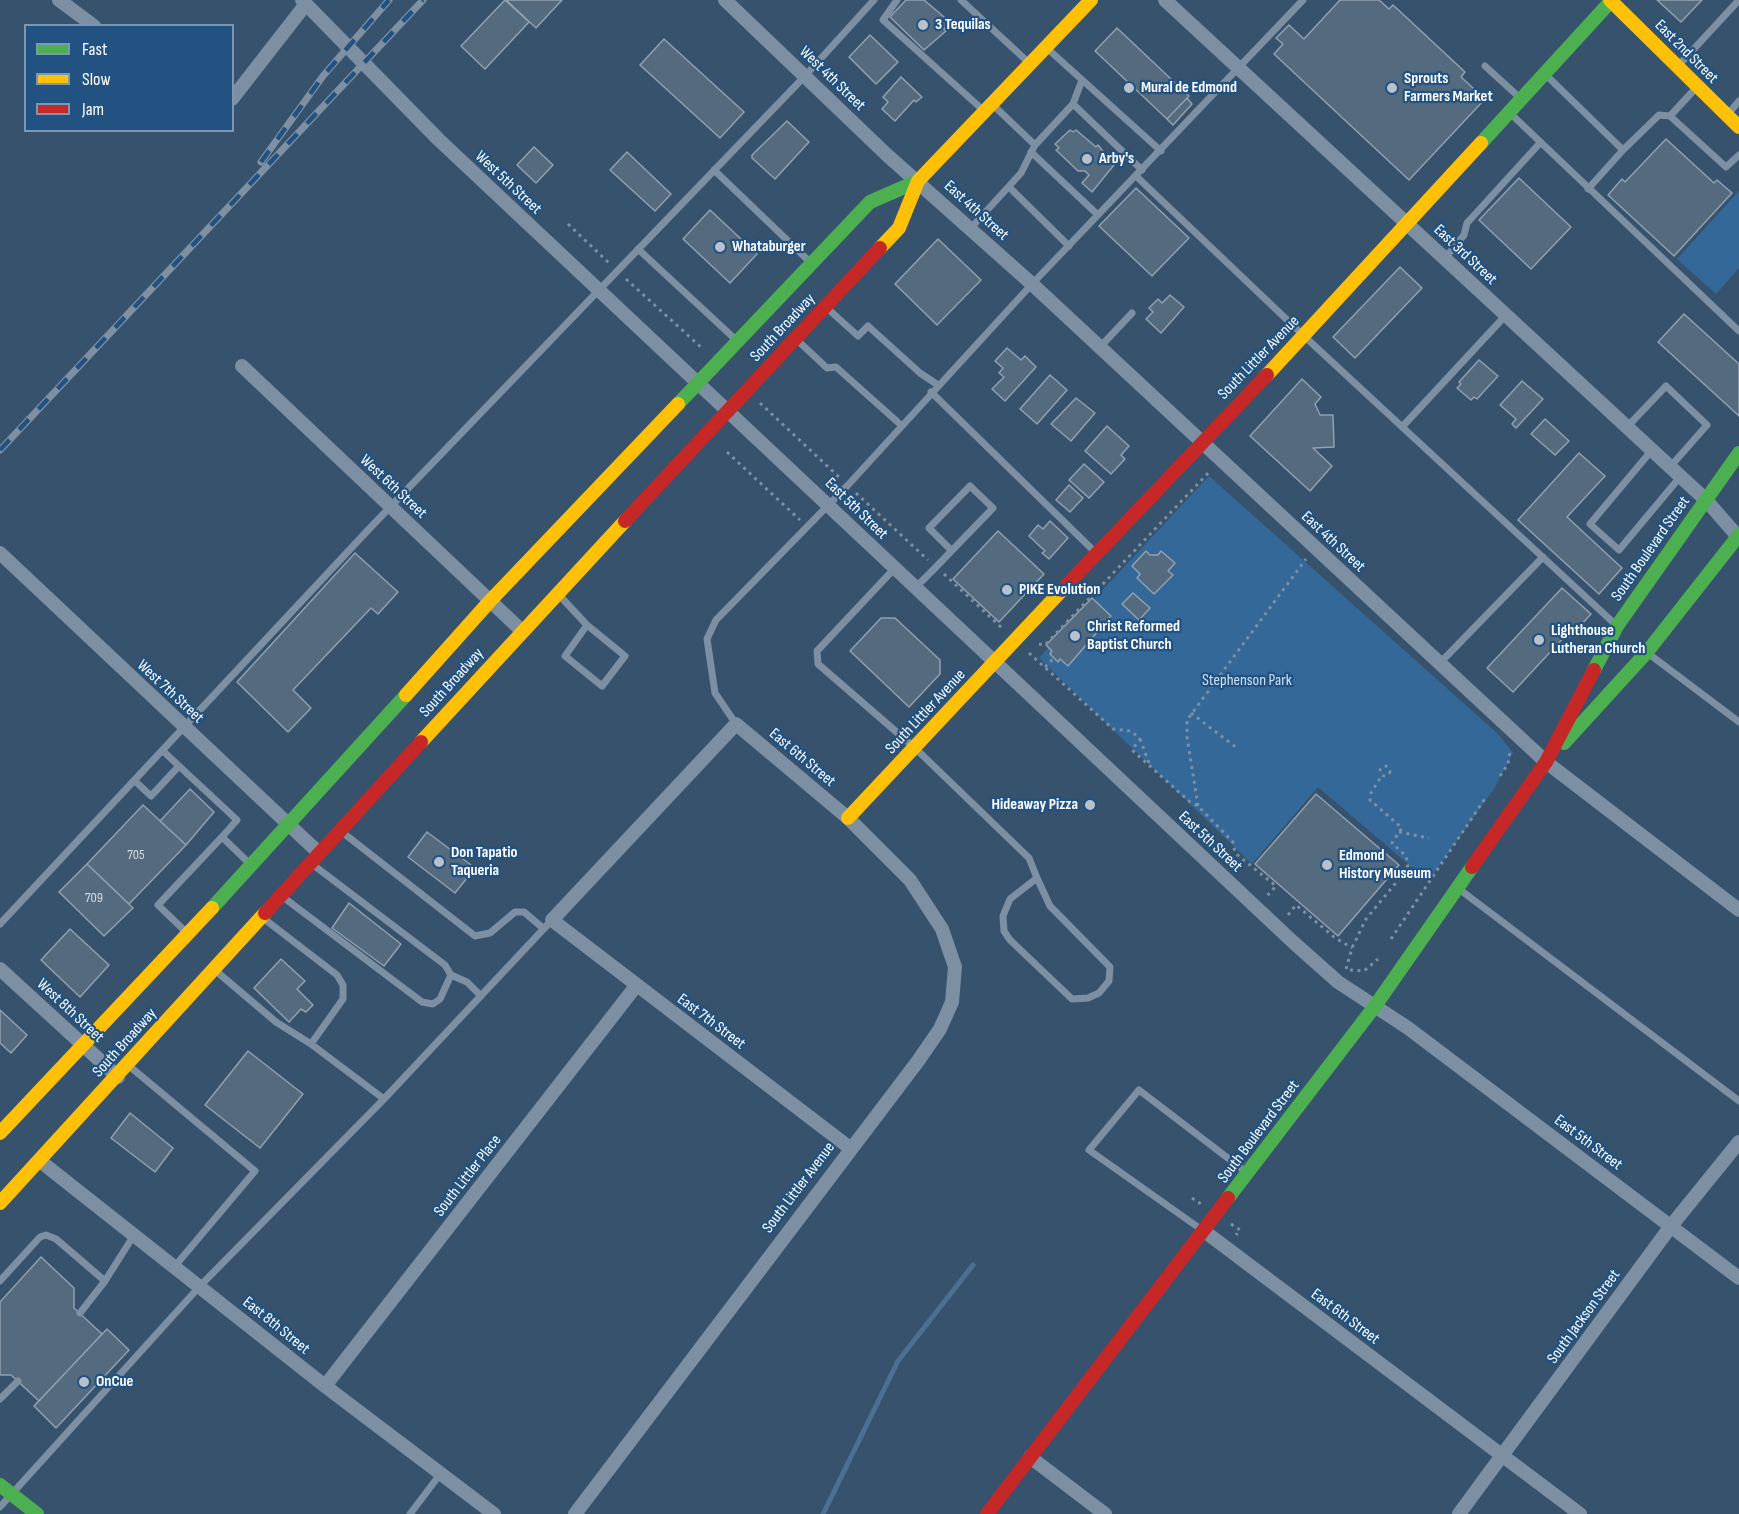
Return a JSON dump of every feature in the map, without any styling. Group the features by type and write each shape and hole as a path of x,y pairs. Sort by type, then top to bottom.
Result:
{"main road":[{"name":"South Broadway","path":"0,1203 118,1077 522,631 898,228 918,181 1091,0"},
{"name":"East 2nd Street","path":"1611,0 1739,127"},
{"name":"South Littler Avenue","path":"848,818 1096,552 1304,336 1611,0"},
{"name":"South Broadway","path":"0,1133 288,826 490,601 870,202 918,181"},
{"name":"South Boulevard Street","path":"987,1514 1376,1006 1546,762 1617,626 1739,453"},
{"name":"South Boulevard Street","path":"1546,762 1647,652 1739,537"},
{"path":"0,1485 37,1514"}],"street":[{"path":"59,0 91,24"},
{"name":"West 4th Street","path":"725,0 918,181"},
{"name":"East 3rd Street","path":"1165,0 1706,500 1739,537"},
{"path":"234,96 304,2"},
{"name":"West 5th Street","path":"304,2 438,139 697,383"},
{"name":"East 4th Street","path":"918,181 1032,284 1546,762 1739,910"},
{"name":"West 6th Street","path":"242,366 522,631"},
{"name":"East 5th Street","path":"697,383 1338,982 1408,1028 1739,1278"},
{"name":"West 7th Street","path":"0,553 288,826 315,858"},
{"path":"548,925 736,724"},
{"name":"East 6th Street","path":"736,724 848,818"},
{"name":"South Littler Avenue","path":"575,1514 940,1029 952,1002 956,967 942,929 910,880 848,818"},
{"name":"East 7th Street","path":"548,925 636,986 850,1148"},
{"name":"West 8th Street","path":"0,969 118,1077"},
{"name":"South Littler Place","path":"325,1386 636,986"},
{"name":"South Jackson Street","path":"1458,1514 1671,1226 1739,1142"},
{"name":"East 8th Street","path":"40,1161 325,1386 494,1514"},
{"name":"East 6th Street","path":"1204,1231 1580,1514"},
{"path":"1030,1457 1105,1514"}],"lane":[{"path":"0,924 390,507 805,76 874,0"},
{"path":"897,0 883,20 1035,145"},
{"path":"962,0 1030,64"},
{"path":"736,724 715,693 707,639 716,620 848,485 1032,284 1303,0"},
{"path":"1677,67 1739,0"},
{"path":"1046,47 1161,151"},
{"path":"1485,66 1521,99"},
{"path":"1544,74 1623,150"},
{"path":"970,229 1021,173 1035,145 1073,104 1082,80"},
{"path":"1670,116 1697,86"},
{"path":"1727,116 1739,101"},
{"path":"1073,104 1142,170"},
{"path":"1509,112 1739,332"},
{"path":"1588,189 1659,115 1670,116 1726,167 1739,155"},
{"path":"1445,258 1464,235 1467,223 1540,143"},
{"path":"1031,153 1098,215"},
{"path":"714,170 812,264"},
{"path":"1136,176 1402,428 1617,626"},
{"path":"1009,187 1069,246"},
{"path":"638,249 738,342"},
{"path":"825,307 858,336 868,326 920,373 938,385"},
{"path":"1100,347 1132,313"},
{"path":"1402,428 1506,315"},
{"path":"795,339 827,368 836,367 901,426"},
{"path":"1627,427 1666,386 1707,425 1619,550 1590,524 1652,450"},
{"path":"931,392 1096,552"},
{"path":"915,588 993,508 970,486 929,528 951,550"},
{"path":"1439,664 1543,557"},
{"path":"894,569 817,651 818,664 915,748 1029,858 1050,906 1110,968 1109,981 1099,993 1088,998 1072,999 1010,940 1004,931 1003,916 1010,899 1037,878"},
{"path":"557,593 587,625 625,656 602,686 565,656 587,625"},
{"path":"1647,652 1739,722"},
{"path":"163,751 237,820 158,905 188,934"},
{"path":"135,781 150,796 179,766"},
{"path":"0,1507 200,1286 384,1099 548,925 524,912 515,912 490,933 475,936 340,830"},
{"path":"222,837 251,866"},
{"path":"315,858 445,965 451,975 467,982 481,996"},
{"path":"1458,888 1739,1101"},
{"path":"281,896 422,1002 433,1004 440,999 451,975"},
{"path":"261,917 337,975 343,986 343,999 311,1044"},
{"path":"214,970 276,1022 311,1044 384,1099"},
{"path":"128,1065 255,1171 175,1266"},
{"name":"East 6th Street","path":"1204,1231 1089,1150 1139,1090 1248,1174"},
{"path":"80,1313 105,1281 134,1234"},
{"path":"0,1281 40,1237 46,1235 56,1239 105,1281"},
{"path":"0,1399 18,1381"},
{"path":"410,1514 441,1473"}],"path":[{"path":"568,224 703,350"},
{"name":"East 5th Street","path":"758,401 1006,631"},
{"path":"727,452 793,513"},
{"path":"1025,658 1040,643 1045,645 1210,470"},
{"path":"1198,806 1187,737 1187,720 1309,555"},
{"path":"1021,645 1113,729 1131,731 1140,739 1150,766"},
{"path":"1045,667 1054,658"},
{"path":"1191,713 1237,748"},
{"path":"1140,739 1132,750 1190,802 1198,806 1233,842 1235,854 1276,886 1267,897 1273,903"},
{"path":"1378,959 1372,967 1360,972 1346,968 1352,948 1366,919 1407,869 1406,856 1392,843 1402,828 1370,800 1382,775"},
{"path":"1391,939 1486,797"},
{"path":"1399,832 1429,838"},
{"path":"1280,910 1286,917 1296,905 1334,937 1352,948"}],"green space":[{"path":"1739,191 1739,268 1716,294 1677,259"},
{"name":"Stephenson Park","path":"1209,476 1497,733 1513,753 1494,789 1428,881 1318,787 1252,864 1039,658"}],"building":[{"path":"505,0 529,22 485,69 461,46"},
{"path":"506,0 562,0 536,28"},
{"name":"3 Tequilas","path":"906,0 924,0 950,22 944,29 946,31 924,50 890,17"},
{"name":"Sprouts Farmers Market","path":"1340,0 1379,0 1389,9 1393,5 1465,72 1461,77 1485,99 1409,180 1274,54 1283,44 1276,38 1289,25 1304,39"},
{"path":"1657,0 1702,0 1681,22"},
{"path":"1117,28 1189,96 1167,119 1095,51"},
{"path":"870,35 898,62 876,84 849,57"},
{"path":"664,39 744,112 720,138 640,65"},
{"path":"901,77 922,97 916,102 914,100 895,121 882,109 888,102 883,97"},
{"path":"1187,98 1192,104 1173,125 1167,119"},
{"path":"787,121 809,142 775,179 752,158 752,155"},
{"name":"Arby's","path":"1070,130 1073,132 1076,130 1096,147 1098,145 1114,165 1092,192 1082,183 1089,175 1085,171 1078,171 1056,150 1059,148 1055,144"},
{"path":"1666,139 1714,183 1717,180 1732,193 1674,256 1608,195 1622,179 1625,182"},
{"path":"534,147 553,165 536,183 517,165"},
{"path":"627,152 671,194 655,211 610,170"},
{"path":"1519,178 1571,227 1531,269 1479,220"},
{"path":"1136,188 1189,238 1152,276 1099,226"},
{"name":"Whataburger","path":"710,210 757,254 730,283 683,239"},
{"path":"938,239 981,280 937,325 895,284"},
{"path":"1400,267 1422,288 1355,358 1333,337"},
{"path":"1170,295 1184,307 1161,333 1146,319 1153,312 1149,308 1158,299 1162,303"},
{"path":"1684,314 1739,364 1739,416 1658,342"},
{"path":"1007,348 1021,360 1025,356 1036,367 1005,401 992,389 1004,377 999,373 1003,368 995,361"},
{"path":"1479,360 1498,376 1477,399 1474,397 1471,400 1457,388 1461,384 1459,382"},
{"path":"1050,375 1067,390 1037,424 1020,409"},
{"path":"1302,379 1321,397 1315,404 1320,415 1333,415 1334,447 1313,448 1332,466 1310,491 1250,436"},
{"path":"1522,381 1543,399 1516,428 1512,424 1516,419 1500,405"},
{"path":"1076,398 1095,413 1071,441 1051,424"},
{"path":"1545,419 1569,441 1555,455 1531,434"},
{"path":"1107,426 1129,446 1121,455 1125,459 1111,474 1085,451"},
{"path":"1579,453 1605,476 1567,517 1622,568 1599,594 1518,520"},
{"path":"1084,464 1104,482 1089,498 1069,480"},
{"path":"1069,485 1083,498 1070,512 1056,500"},
{"path":"1050,521 1068,538 1049,559 1042,553 1045,551 1029,536 1038,525 1043,529"},
{"path":"998,531 1044,574 999,622 953,579"},
{"path":"1146,551 1150,555 1158,555 1161,551 1175,563 1168,571 1173,575 1154,594 1137,578 1140,574 1132,566"},
{"path":"355,553 398,592 378,614 371,608 293,690 311,708 288,732 237,682"},
{"path":"1562,588 1591,614 1570,637 1567,634 1513,692 1487,668"},
{"path":"1133,593 1150,608 1139,620 1122,604"},
{"name":"Christ Reformed Baptist Church","path":"1092,598 1111,616 1068,666 1060,659 1058,662 1050,654 1052,651 1046,645"},
{"path":"881,618 895,618 940,660 940,674 909,707 850,651"},
{"path":"190,789 214,812 186,845 160,821"},
{"name":"Edmond History Museum","path":"1316,794 1399,865 1338,936 1255,864"},
{"path":"143,805 186,845 129,904 87,864"},
{"path":"427,832 475,868 455,893 408,857"},
{"path":"87,864 133,908 104,936 59,892"},
{"path":"349,903 401,944 384,966 332,928"},
{"path":"70,929 109,965 80,997 41,960"},
{"path":"281,959 305,981 297,989 313,1005 306,1012 301,1009 289,1022 254,988"},
{"path":"0,1010 27,1035 11,1053 0,1043"},
{"path":"248,1051 303,1094 260,1148 205,1105"},
{"path":"130,1113 173,1148 155,1172 111,1138"},
{"path":"41,1257 74,1288 74,1308 102,1334 39,1401 11,1375 0,1375 0,1302"},
{"path":"107,1329 129,1350 56,1428 34,1406"}],"waterway":[{"path":"823,1514 898,1361 973,1265"}],"railway":[{"path":"261,162 323,76 389,0"},
{"path":"0,450 423,0"}],"traffic: fast":[{"path":"1481,143 1612,0"},
{"path":"678,404 870,202 918,181"},
{"path":"1594,670 1617,626 1739,453"},
{"path":"1564,743 1647,652 1739,535"},
{"path":"212,908 406,695"},
{"path":"1228,1198 1375,1006 1472,867"},
{"path":"0,1485 37,1514"}],"traffic: slow":[{"path":"880,248 899,228 918,181 1091,0"},
{"path":"1610,0 1739,127"},
{"path":"1267,375 1481,143"},
{"path":"406,695 490,601 678,404"},
{"path":"421,742 625,521"},
{"path":"848,818 1062,590"},
{"path":"0,1133 212,908"},
{"path":"0,1203 265,913"}],"traffic: jam":[{"path":"625,521 880,248"},
{"path":"1062,590 1267,375"},
{"path":"1472,867 1546,762 1594,670"},
{"path":"265,913 421,742"},
{"path":"987,1514 1228,1198"}],"place":[{"name":"3 Tequilas","path":"923,25"},
{"name":"Mural de Edmond","path":"1129,88"},
{"name":"Sprouts Farmers Market","path":"1392,88"},
{"name":"Arby's","path":"1087,159"},
{"name":"Whataburger","path":"720,247"},
{"name":"PIKE Evolution","path":"1007,590"},
{"name":"Christ Reformed Baptist Church","path":"1075,636"},
{"name":"Lighthouse Lutheran Church","path":"1539,640"},
{"name":"Hideaway Pizza","path":"1090,805"},
{"name":"Don Tapatio Taqueria","path":"439,862"},
{"name":"Edmond History Museum","path":"1327,865"},
{"name":"OnCue","path":"84,1382"}]}
